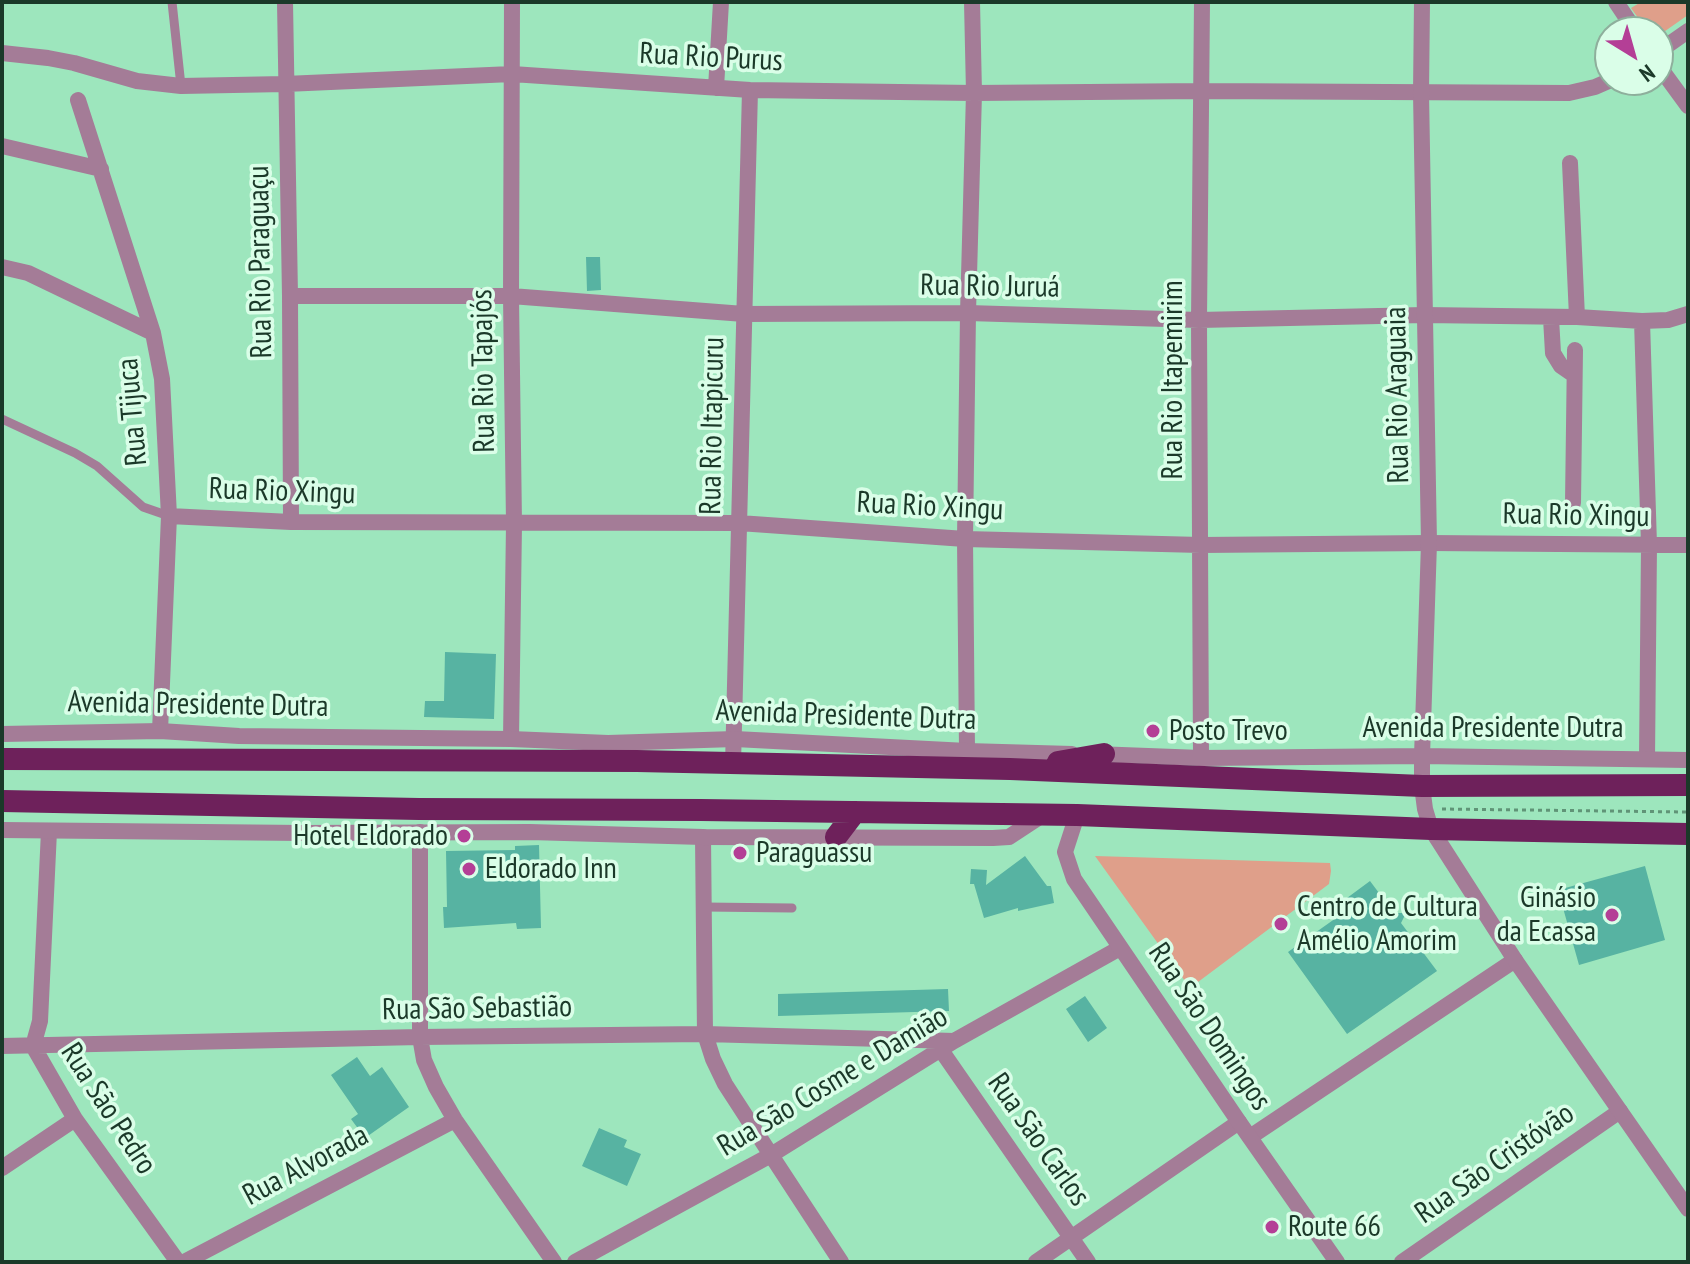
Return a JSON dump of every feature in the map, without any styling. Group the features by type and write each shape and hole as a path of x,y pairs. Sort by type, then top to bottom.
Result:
{"highway":[{"path":"608,743 637,761"},
{"name":"Avenida Presidente Dutra","path":"2,759 239,747 733,764 1010,769 1253,768 1422,786 1688,785"},
{"path":"1010,769 1104,754"},
{"path":"2,801 404,809 1044,814 1431,829 1688,834"},
{"path":"836,837 855,812"}],"street":[{"name":"Rua Rio Paraguaçu","path":"285,2 291,522"},
{"name":"Rua Rio Tapajós","path":"511,739 514,524 512,2"},
{"path":"716,88 721,2"},
{"path":"967,751 965,539 974,93 972,2"},
{"name":"Rua Rio Itapemirim","path":"1201,758 1199,320 1202,2"},
{"name":"Rua Rio Araguaia","path":"1422,2 1429,543 1422,786 1431,829"},
{"name":"Rua Rio Purus","path":"2,53 48,58 137,81 181,86 512,74 750,90 974,93 1569,93 1594,87"},
{"path":"1674,87 1688,106"},
{"name":"Rua Rio Itapicuru","path":"733,764 750,90"},
{"name":"Rua Tijuca","path":"78,100 153,333 162,379 169,516 160,731"},
{"path":"2,146 101,169"},
{"path":"1570,163 1577,317"},
{"path":"2,267 28,273 153,333"},
{"name":"Rua Rio Juruá","path":"290,296 511,296 744,314 968,313 1199,320 1424,315 1642,321 1668,320 1688,314"},
{"path":"1551,318 1553,353 1561,366 1574,375"},
{"path":"1642,321 1649,545 1647,759"},
{"path":"1573,503 1575,350"},
{"name":"Rua Rio Xingu","path":"169,516 291,522 739,523 965,539 1201,545 1688,545"},
{"name":"Avenida Presidente Dutra","path":"2,734 160,731 239,747 511,739 608,743 735,739 967,751 1201,758 1253,768 1422,756 1688,760"},
{"path":"1546,785 1548,758"},
{"path":"2,830 1009,837 1044,814"},
{"name":"Rua São Domingos","path":"1077,815 1065,852 1082,892 1337,1262"},
{"path":"1431,829 1515,960 1688,1209"},
{"name":"Rua São Pedro","path":"49,831 40,1021 33,1046 75,1119 181,1262"},
{"path":"420,832 420,1037 424,1060 455,1120 554,1262"},
{"path":"703,837 705,1034 713,1059 725,1084 841,1262"},
{"name":"Rua São Cosme e Damião","path":"575,1262 771,1155 947,1045 1120,948"},
{"path":"1250,1137 1515,960"},
{"name":"Rua São Sebastião","path":"2,1046 705,1034 947,1045"},
{"name":"Rua São Carlos","path":"947,1045 1088,1262"},
{"name":"Rua São Cristóvão","path":"1402,1262 1620,1111"},
{"path":"2,1168 75,1119"},
{"name":"Rua Alvorada","path":"181,1262 455,1120"},
{"path":"1036,1262 1239,1122"}],"lane":[{"path":"172,2 181,86"},
{"path":"2,419 75,453 97,466 143,507 169,516"},
{"path":"704,907 792,908"}],"shaded area":[{"path":"1641,2 1688,2 1688,15 1674,25 1674,16 1637,16 1631,8"},
{"path":"1095,856 1330,863 1331,871 1329,884 1190,988"}],"building":[{"path":"586,257 600,257 601,290 587,291"},
{"path":"445,652 496,654 494,719 424,717 425,701 444,701"},
{"path":"539,845 541,928 517,929 516,923 444,928 443,907 447,907 446,851 515,850 515,846"},
{"path":"1025,856 1047,886 1051,886 1054,903 1018,911 1018,908 984,918 974,884 970,884 971,869 987,870 986,885"},
{"name":"Ginásio da Ecassa","path":"1645,866 1665,940 1579,965 1558,890"},
{"path":"1370,881 1394,913 1406,913 1401,923 1437,971 1347,1034 1288,952 1353,906 1347,898"},
{"path":"948,989 949,1011 778,1016 778,994"},
{"path":"1085,996 1107,1028 1088,1042 1066,1009"},
{"path":"357,1057 370,1076 382,1067 409,1107 365,1138 351,1119 358,1114 331,1075"},
{"path":"599,1128 627,1140 624,1147 641,1154 627,1186 582,1166"}],"place":[{"name":"Posto Trevo","path":"1153,731"},
{"name":"Hotel Eldorado","path":"464,836"},
{"name":"Paraguassu","path":"740,853"},
{"name":"Eldorado Inn","path":"469,869"},
{"name":"Ginásio da Ecassa","path":"1612,915"},
{"name":"Centro de Cultura Amélio Amorim","path":"1281,924"},
{"name":"Route 66","path":"1272,1227"}]}
